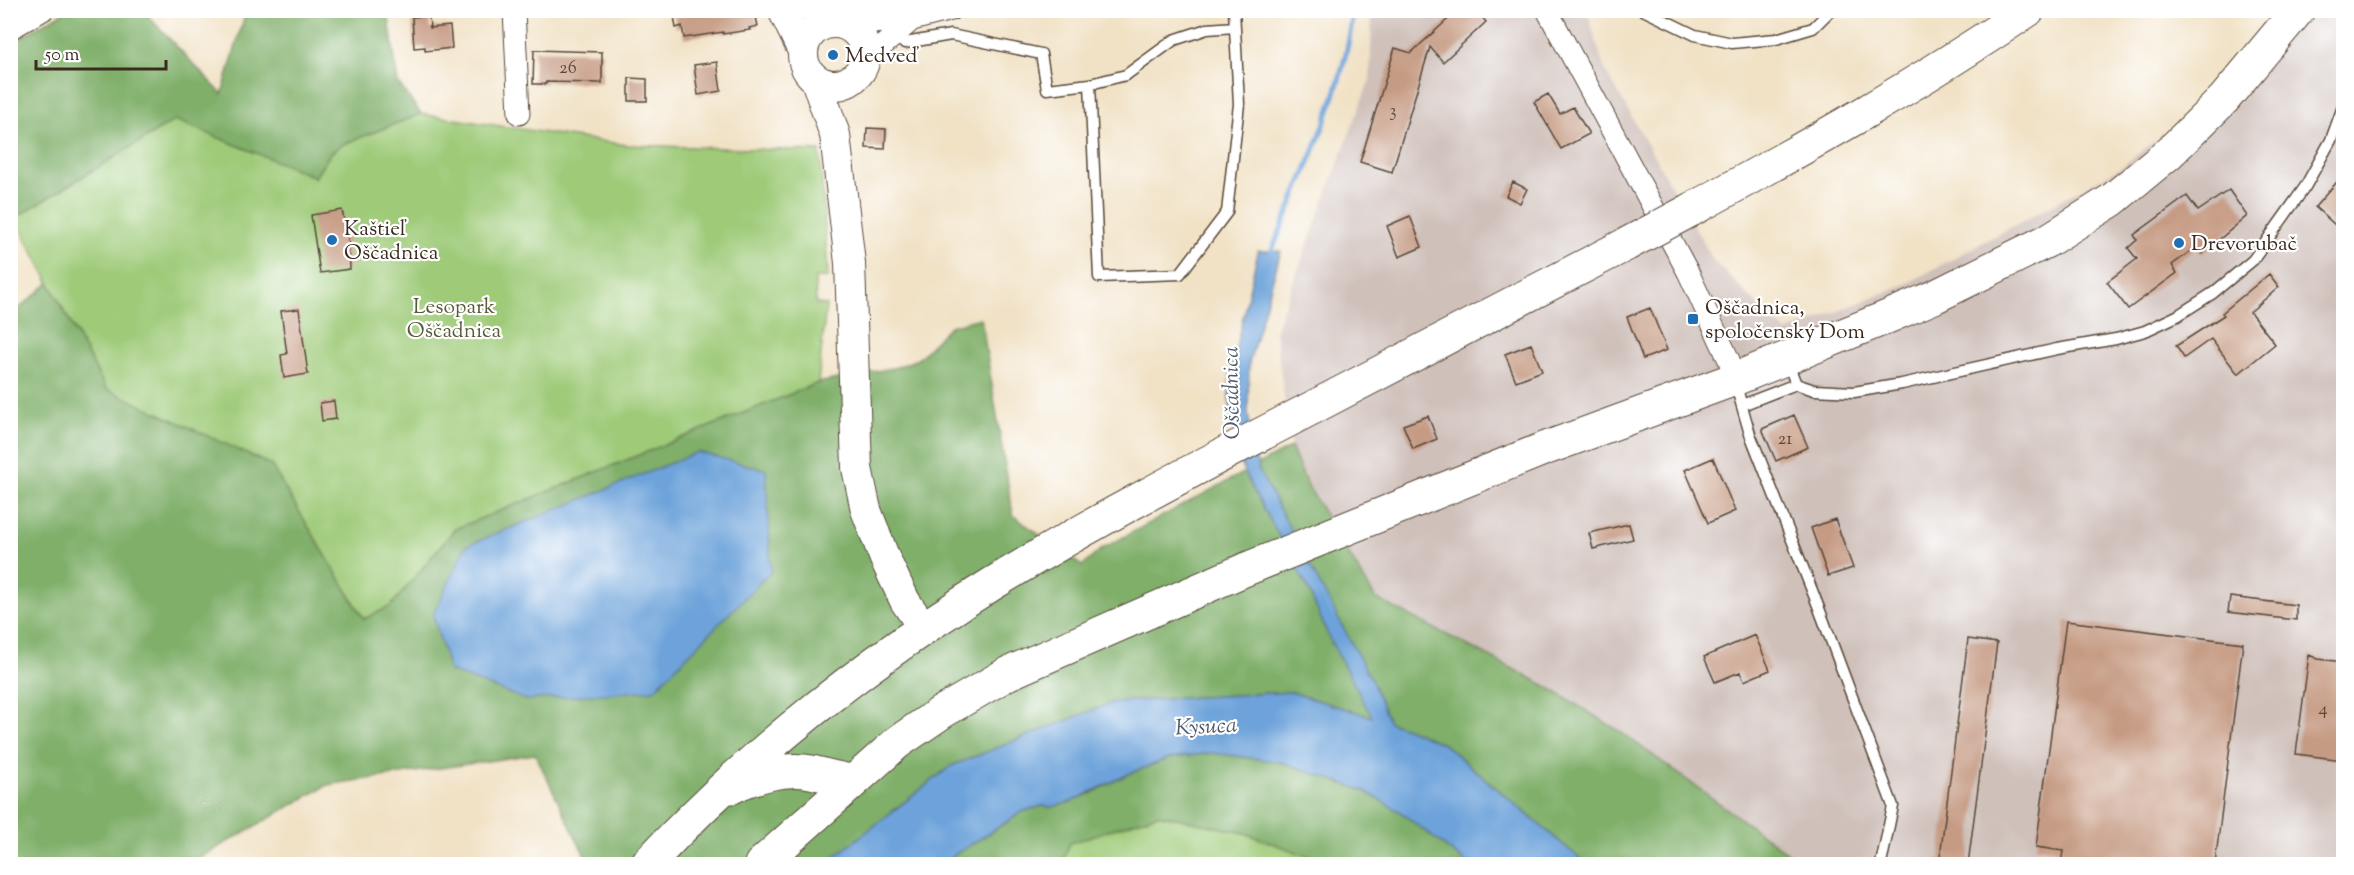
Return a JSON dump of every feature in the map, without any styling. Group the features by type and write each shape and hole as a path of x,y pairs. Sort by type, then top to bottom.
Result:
{"main road":[{"path":"647,864 717,794 818,707 924,628 992,585 1106,518 1220,456 1627,244 1821,139 1939,68 2028,10"},
{"path":"761,864 898,742 942,712 1007,674 1244,570 1541,450 1738,392 1791,371 2048,241 2112,200 2144,176 2194,130 2298,10"},
{"path":"717,794 741,782 780,772 809,771 853,781"},
{"path":"780,772 799,788 806,812 804,824"}],"street":[{"path":"10,29 43,10"},
{"path":"514,10 519,114"},
{"path":"783,10 803,51 806,67 816,80 835,135 850,263 857,468 866,510 885,559 905,601 924,628"},
{"path":"803,51 805,41 826,20 912,20 951,10"},
{"path":"1547,10 1688,272 1729,360 1738,392"},
{"path":"826,20 854,29 864,44 845,118 835,135"},
{"path":"816,80 833,86 858,71 912,20"}],"lane":[{"path":"1090,84 1099,277 1180,274 1227,212 1239,104 1234,10"},
{"path":"1643,10 1695,35 1732,43 1776,39 1813,28 1831,10"},
{"path":"892,37 905,43 951,35 1041,54 1047,89 1090,84 1126,75 1174,40 1207,29 1235,27"},
{"path":"1791,371 1814,390 1854,392 1902,384 2057,349 2116,339 2145,331 2177,316 2213,293 2253,260 2304,187 2331,140 2343,104"},
{"path":"1738,392 1750,434 1817,603 1893,806 1881,864"}],"shaded area":[{"path":"1372,11 1587,11 1604,68 1715,263 1786,332 1908,283 2120,168 2207,100 2283,11 2343,11 2343,864 1803,864 1618,730 1546,686 1375,598 1306,483 1291,447 1275,331 1370,79"}],"green space":[{"path":"65,11 143,11 222,94 246,11 388,11 398,83 421,114 341,145 330,154 315,177 175,120 15,218 10,209 11,43"},
{"name":"Lesopark Oščadnica","path":"421,114 626,145 820,151 828,277 815,278 816,304 826,305 818,383 455,529 391,606 364,619 271,465 106,389 15,218 175,120 315,177 330,154 341,145"},
{"path":"49,283 106,389 271,465 364,619 391,606 455,529 818,383 897,367 918,359 950,326 981,318 1013,515 1082,566 1103,548 1291,447 1306,483 1375,598 1546,686 1618,730 1803,864 1586,864 1445,745 1409,729 1291,692 1114,702 951,766 825,864 589,864 535,754 327,785 189,864 11,864 10,316"},
{"path":"1213,753 1281,762 1365,791 1399,811 1468,864 1329,864 1245,833 1158,814 1070,843 1062,864 940,864 1024,811 1042,806 1052,807 1090,794 1128,774 1170,758"},
{"path":"1158,814 1245,833 1329,864 1062,864 1070,843"}],"water":[{"name":"Kysuca","path":"1258,251 1281,251 1249,363 1248,413 1259,471 1372,681 1389,722 1445,745 1586,864 1468,864 1399,811 1365,791 1281,762 1213,753 1170,758 1128,774 1071,802 1024,811 940,864 825,864 951,766 1114,702 1291,692 1372,717 1330,640 1307,586 1251,486 1240,461 1229,398 1231,370"},
{"path":"698,452 766,470 771,571 654,690 526,700 449,671 433,615 466,546"}],"building":[{"path":"673,10 750,10 750,14 755,13 758,26 749,28 750,30 684,38 682,26 676,28"},
{"path":"1458,10 1476,10 1486,22 1443,62 1430,47 1392,172 1360,162 1395,48 1411,53"},
{"path":"429,16 430,28 450,26 452,48 425,51 425,47 414,48 412,17"},
{"path":"534,50 602,52 602,83 546,82 546,84 533,84"},
{"path":"717,62 721,91 698,95 694,65"},
{"path":"629,78 647,79 647,101 629,101"},
{"path":"1548,94 1560,114 1573,107 1589,134 1561,149 1534,102"},
{"path":"867,128 886,129 885,149 866,148"},
{"path":"2343,175 2343,232 2315,207"},
{"path":"1513,182 1527,189 1520,203 1506,196"},
{"path":"2229,190 2247,216 2202,254 2196,247 2172,265 2177,273 2128,309 2107,282 2137,259 2128,248 2137,240 2134,235 2187,196 2198,211"},
{"name":"Kaštieľ Oščadnica","path":"342,210 349,244 350,269 320,273 311,215"},
{"path":"1410,216 1422,247 1399,257 1387,226"},
{"path":"2269,274 2279,287 2250,312 2275,344 2238,374 2211,339 2184,358 2176,346 2224,315 2222,313"},
{"path":"1650,308 1667,350 1643,359 1627,317"},
{"path":"299,309 308,374 284,378 281,355 287,354 281,311"},
{"path":"1531,344 1542,371 1516,381 1505,354"},
{"path":"334,401 336,419 322,421 320,403"},
{"path":"1794,415 1808,447 1776,461 1762,429"},
{"path":"1428,416 1437,439 1413,449 1403,425"},
{"path":"1713,458 1735,511 1708,523 1685,470"},
{"path":"1835,519 1853,568 1828,576 1811,528"},
{"path":"1629,524 1633,539 1593,549 1589,533"},
{"path":"2230,597 2296,605 2296,620 2228,612"},
{"path":"2066,621 2243,643 2215,864 2061,864 2063,851 2036,847"},
{"path":"1755,635 1770,670 1744,681 1740,672 1715,682 1704,657"},
{"path":"1968,639 1997,643 1968,864 1939,864"},
{"path":"2309,655 2318,659 2343,662 2343,760 2296,754"}],"waterway":[{"name":"Oščadnica","path":"1269,258 1331,104 1349,41 1353,10"}],"place":[{"name":"Medveď","path":"833,55"},
{"name":"Kaštieľ Oščadnica","path":"332,240"},
{"name":"Drevorubač","path":"2179,243"},
{"name":"Oščadnica, spoločenský Dom","path":"1693,319"}]}
